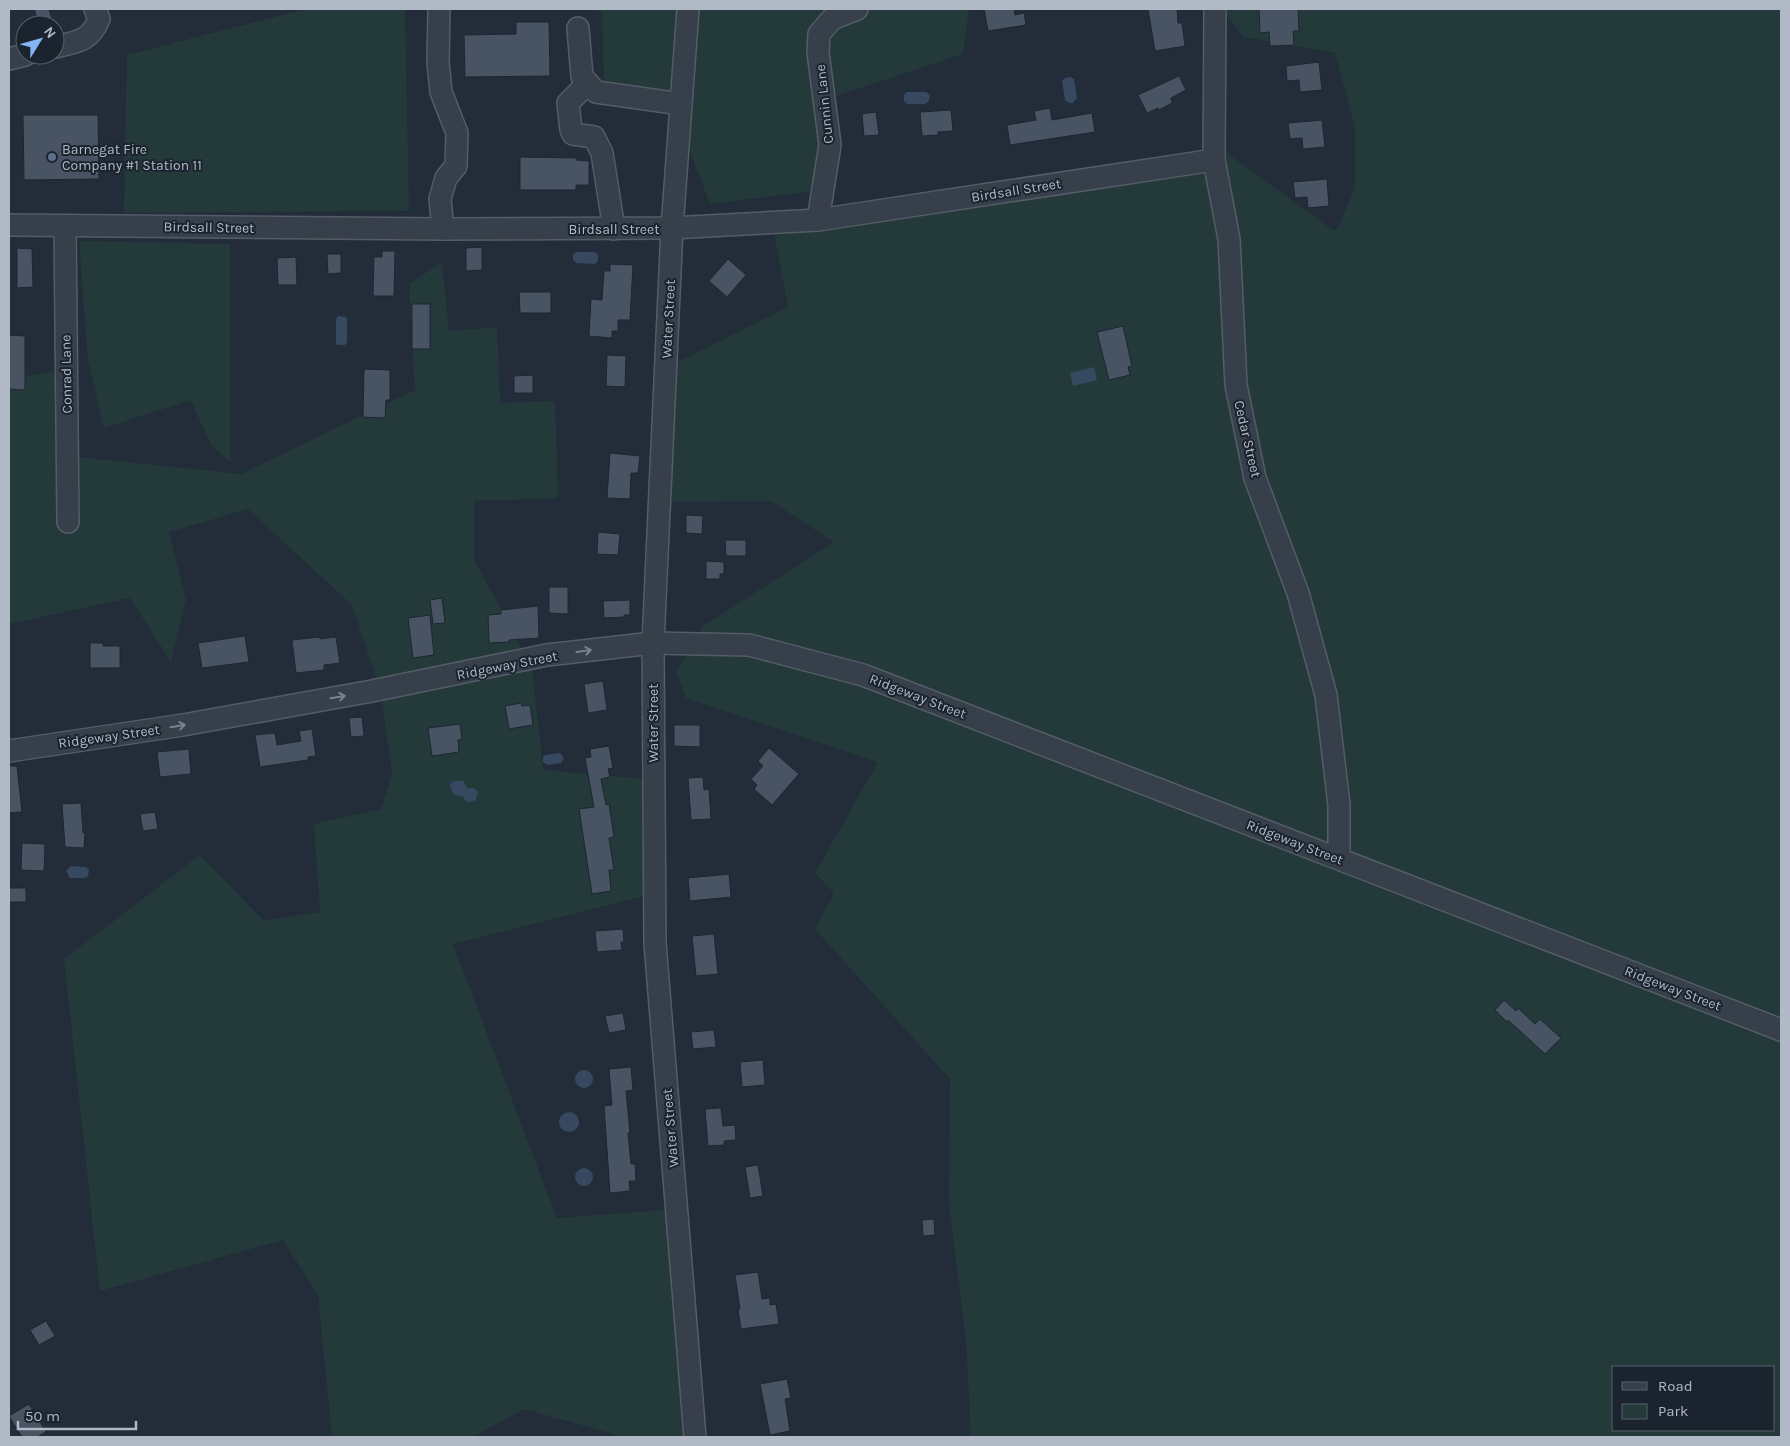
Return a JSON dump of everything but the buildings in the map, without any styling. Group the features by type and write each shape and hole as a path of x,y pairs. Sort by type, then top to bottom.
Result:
{"street":[{"path":"65,44 83,40 90,34 98,19 95,9"},
{"path":"440,9 438,62 441,92 457,133 456,166 446,178 440,199 443,229"},
{"name":"Water Street","path":"688,9 672,228 653,642 655,943 695,1437"},
{"name":"Cunnin Lane","path":"818,220 830,145 818,52 819,34 832,18 857,9"},
{"name":"Cedar Street","path":"1215,9 1214,160 1228,240 1236,385 1255,478 1298,593 1326,695 1339,805 1339,858"},
{"path":"578,28 582,77 596,92 681,104"},
{"path":"588,83 568,103 570,130 573,134 594,137 602,152 614,228"},
{"name":"Birdsall Street","path":"9,225 443,229 672,228 818,220 1214,160"},
{"name":"Conrad Lane","path":"65,226 68,522"},
{"name":"Ridgeway Street","path":"9,751 183,725 372,691 547,656 653,642 749,645 863,675 1781,1030"}],"green space":[{"path":"306,9 405,9 409,211 124,213 127,55"},
{"path":"587,9 969,9 963,54 833,97 822,190 710,204 668,93 604,86 602,12"},
{"path":"1221,9 1781,9 1781,1437 971,1437 966,1339 949,1203 950,1079 815,929 834,893 815,873 878,762 686,698 676,672 703,626 834,542 771,501 665,502 664,369 788,307 772,221 1220,148 1333,230 1337,229 1355,188 1355,127 1335,53 1244,37"},
{"path":"79,241 230,244 230,462 211,445 191,400 104,428 88,361"},
{"path":"442,262 449,331 497,327 500,403 555,401 558,498 474,501 474,559 532,668 543,770 647,779 655,893 453,944 557,1218 678,1209 693,1437 624,1437 524,1409 473,1437 332,1437 318,1295 283,1240 100,1291 64,959 200,855 264,921 320,912 314,824 381,809 392,774 381,692 352,605 248,509 169,532 186,599 171,662 130,598 9,624 9,380 54,371 68,456 241,474 415,390 409,284"}],"water":[{"path":"1070,77 1074,79 1077,98 1073,103 1065,100 1062,81"},
{"path":"907,92 926,92 930,95 929,101 925,104 907,104 904,101 904,95"},
{"path":"576,252 595,252 598,255 598,261 595,264 576,263 573,260 573,255"},
{"path":"338,316 346,317 347,319 347,342 345,345 337,345 336,342 336,319"},
{"path":"1094,367 1097,380 1073,386 1070,373"},
{"path":"560,753 564,758 561,763 548,765 543,762 543,757 546,755"},
{"path":"453,781 463,781 467,788 474,788 478,792 476,800 466,801 463,797 454,793 451,790 450,784"},
{"path":"71,866 86,867 89,870 88,876 85,878 70,878 66,871"},
{"path":"584,1070 590,1073 593,1079 590,1085 584,1088 578,1085 575,1079 578,1073"},
{"path":"569,1112 576,1115 579,1122 576,1129 569,1132 562,1129 559,1122 562,1115"},
{"path":"584,1168 590,1171 593,1177 590,1183 584,1186 578,1183 575,1177 578,1171"}],"place":[{"name":"Barnegat Fire Company #1 Station 11","path":"52,157"}]}
